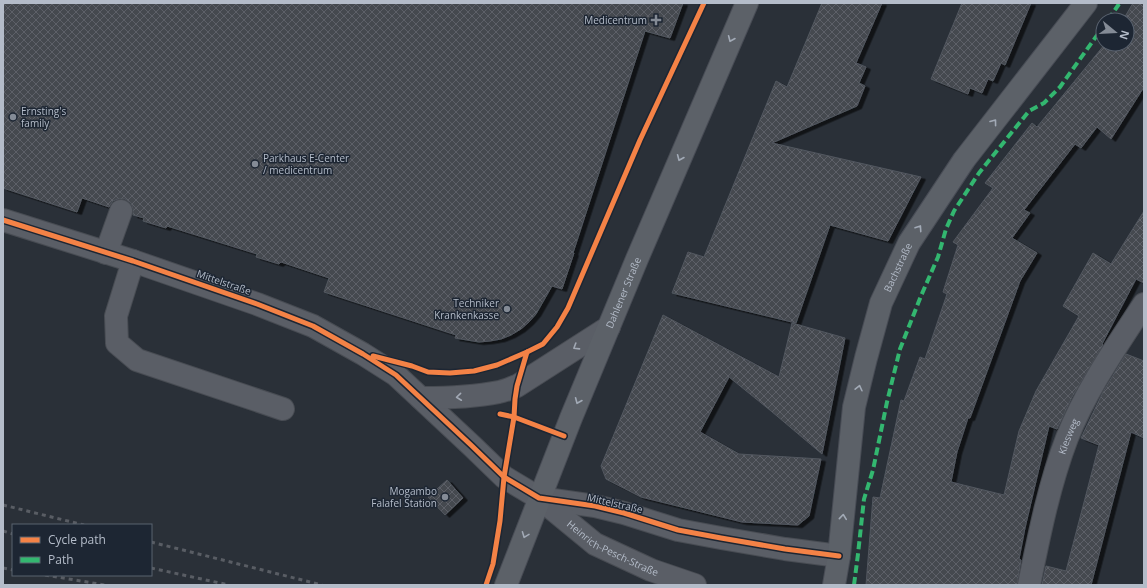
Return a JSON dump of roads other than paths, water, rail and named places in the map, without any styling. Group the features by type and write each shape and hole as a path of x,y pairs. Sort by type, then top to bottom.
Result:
{"main road":[{"name":"Dahlener Straße","path":"506,585 570,418 747,3"},
{"name":"Bachstraße","path":"834,585 839,556 854,407 881,303 909,243 964,160 1086,3"}],"street":[{"path":"106,253 121,211"},
{"name":"Mittelstraße","path":"3,220 133,261 257,304 313,326 363,354 396,375 504,477 539,498 595,506 624,513 678,530 785,549 839,556"},
{"path":"133,261 116,316 117,343 137,360 283,409"},
{"name":"Kiesweg","path":"1029,585 1049,493 1067,438 1087,395 1144,304"},
{"path":"421,398 449,398 500,392 517,386 609,326"},
{"name":"Heinrich-Pesch-Straße","path":"539,498 595,544 650,570 695,585"}],"railway":[{"path":"3,505 80,524"},
{"path":"3,531 12,534"},
{"path":"152,542 322,585"},
{"path":"3,568 12,570"},
{"path":"152,568 229,585"},
{"path":"51,576 105,585"}],"place":[{"name":"Medicentrum","path":"656,20"},
{"name":"Ernsting's family","path":"13,117"},
{"name":"Parkhaus E-Center / medicentrum","path":"255,164"},
{"name":"Techniker Krankenkasse","path":"507,309"},
{"name":"Mogambo Falafel Station","path":"445,497"}]}
